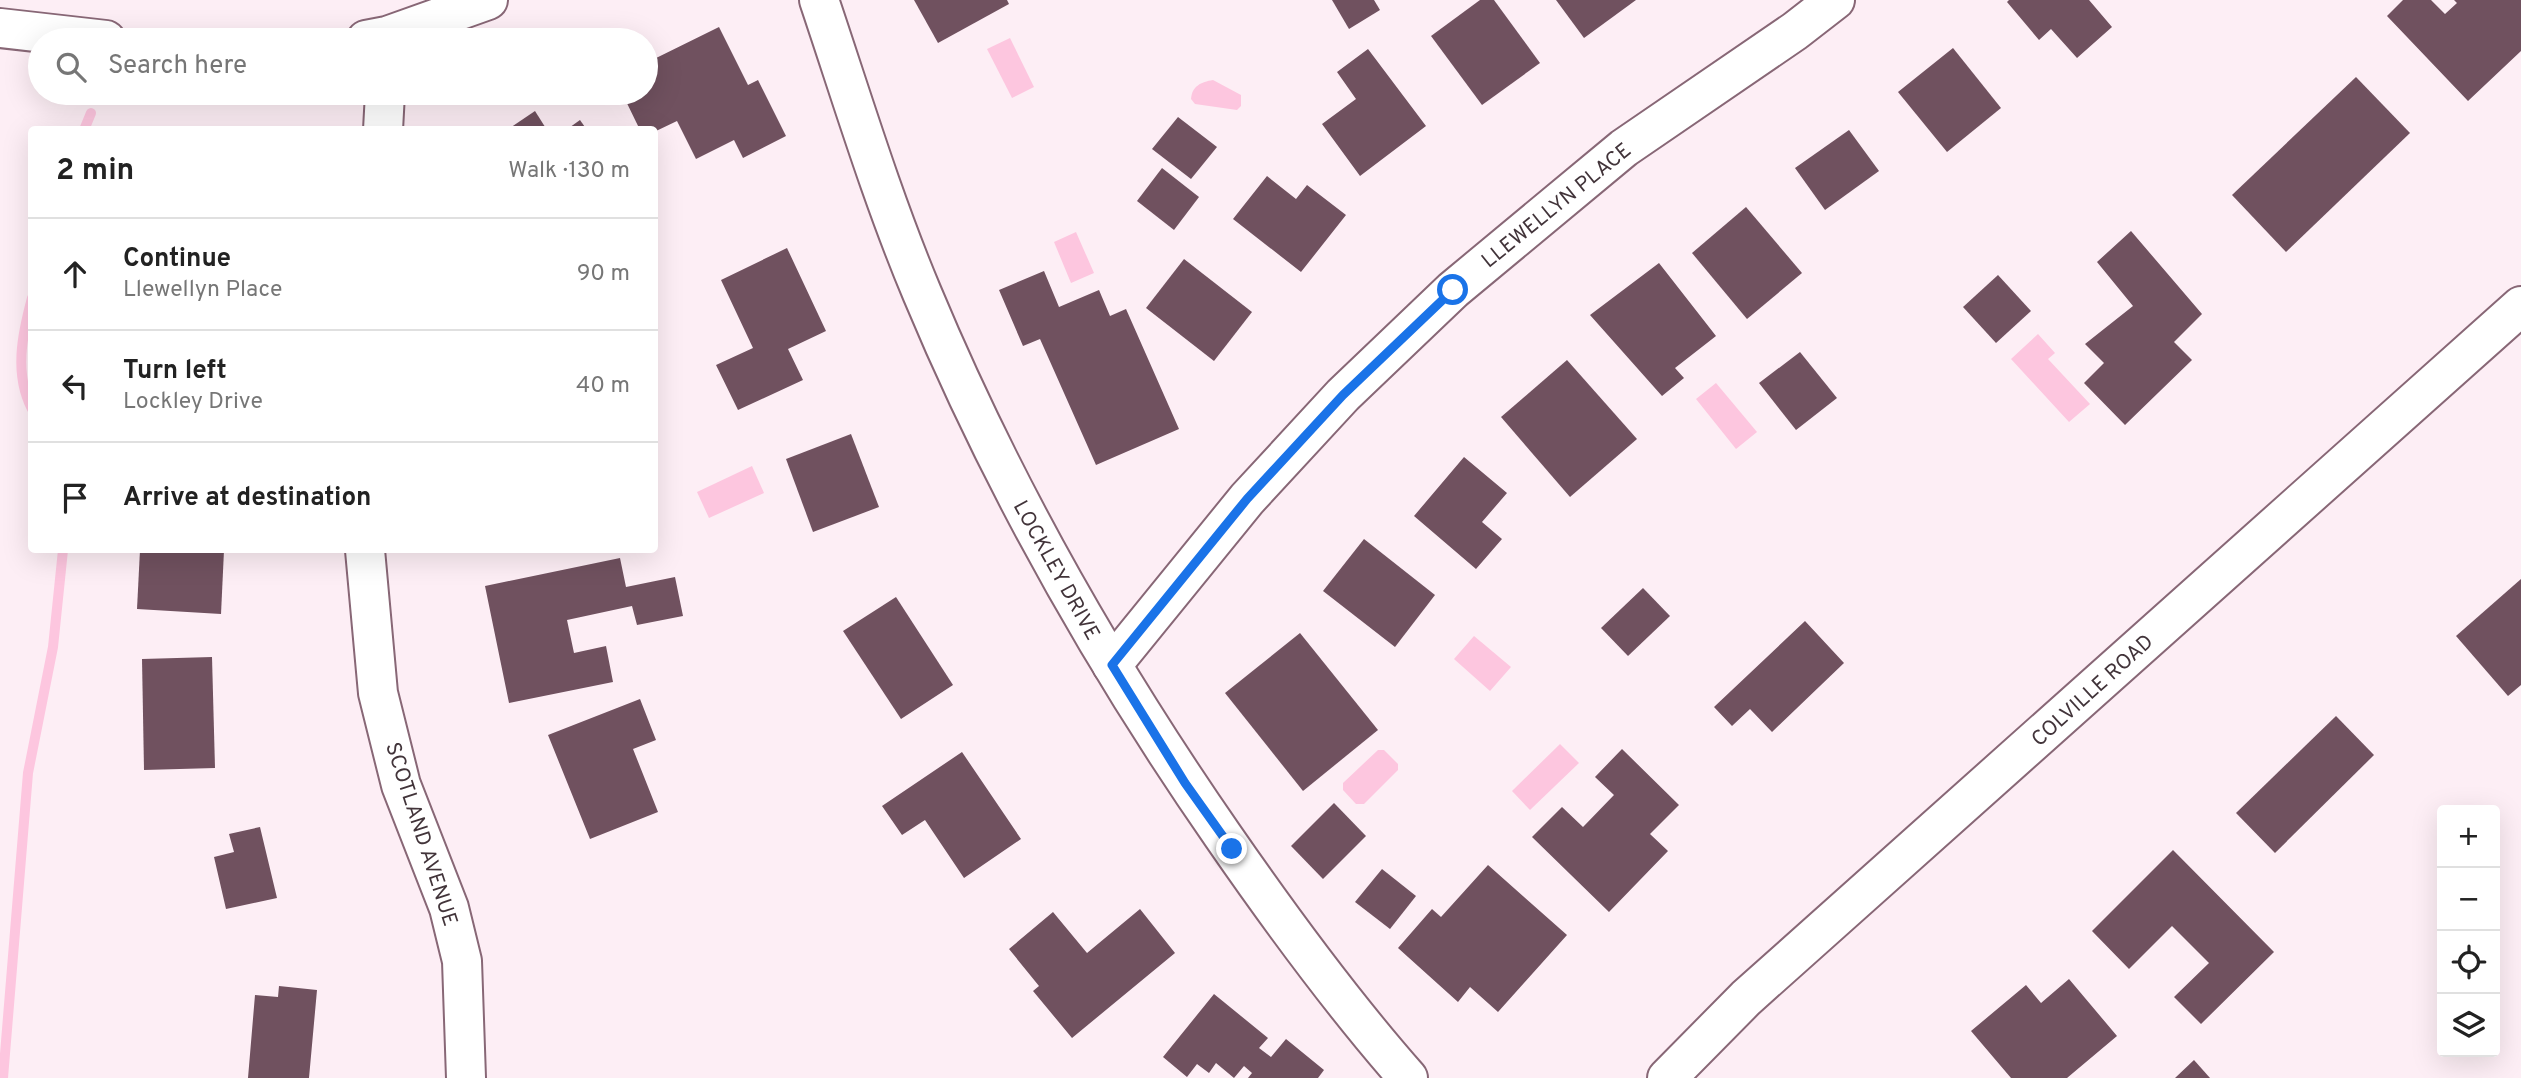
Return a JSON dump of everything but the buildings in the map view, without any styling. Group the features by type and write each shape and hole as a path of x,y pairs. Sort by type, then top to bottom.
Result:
{"street":[{"path":"410,28 488,0"},
{"name":"LOCKLEY DRIVE","path":"819,0 885,195 953,364 1026,517 1112,665 1185,783 1298,942 1408,1078"},
{"name":"LLEWELLYN PLACE","path":"1112,665 1255,490 1343,395 1453,290 1624,148 1795,32 1835,0"},
{"path":"0,28 28,31"},
{"path":"383,126 384,105"},
{"name":"COLVILLE ROAD","path":"1667,1078 1746,998 2521,306"},
{"name":"SCOTLAND AVENUE","path":"365,553 378,693 401,785 449,908 462,961 466,1078"}],"shaded area":[{"path":"1010,38 1034,87 1012,98 987,49"},
{"path":"1213,80 1241,95 1241,106 1237,110 1195,104 1191,99 1198,85"},
{"path":"1076,232 1094,273 1071,283 1054,242"},
{"path":"2038,334 2055,353 2048,359 2090,404 2069,422 2011,359"},
{"path":"1716,383 1757,432 1736,449 1696,399"},
{"path":"752,466 764,493 709,518 697,492"},
{"path":"1474,636 1511,667 1490,691 1454,659"},
{"path":"1560,744 1579,763 1530,810 1512,791"},
{"path":"1378,750 1384,750 1398,764 1398,770 1364,804 1356,804 1343,790 1343,783"}],"waterway":[{"path":"86,126 91,113"},
{"path":"28,314 21,368 28,400"},
{"path":"3,1078 28,773 53,647 63,553"}],"route":[{"path":"1232,849 1185,783 1112,665 1247,499 1343,395 1453,290"}]}
